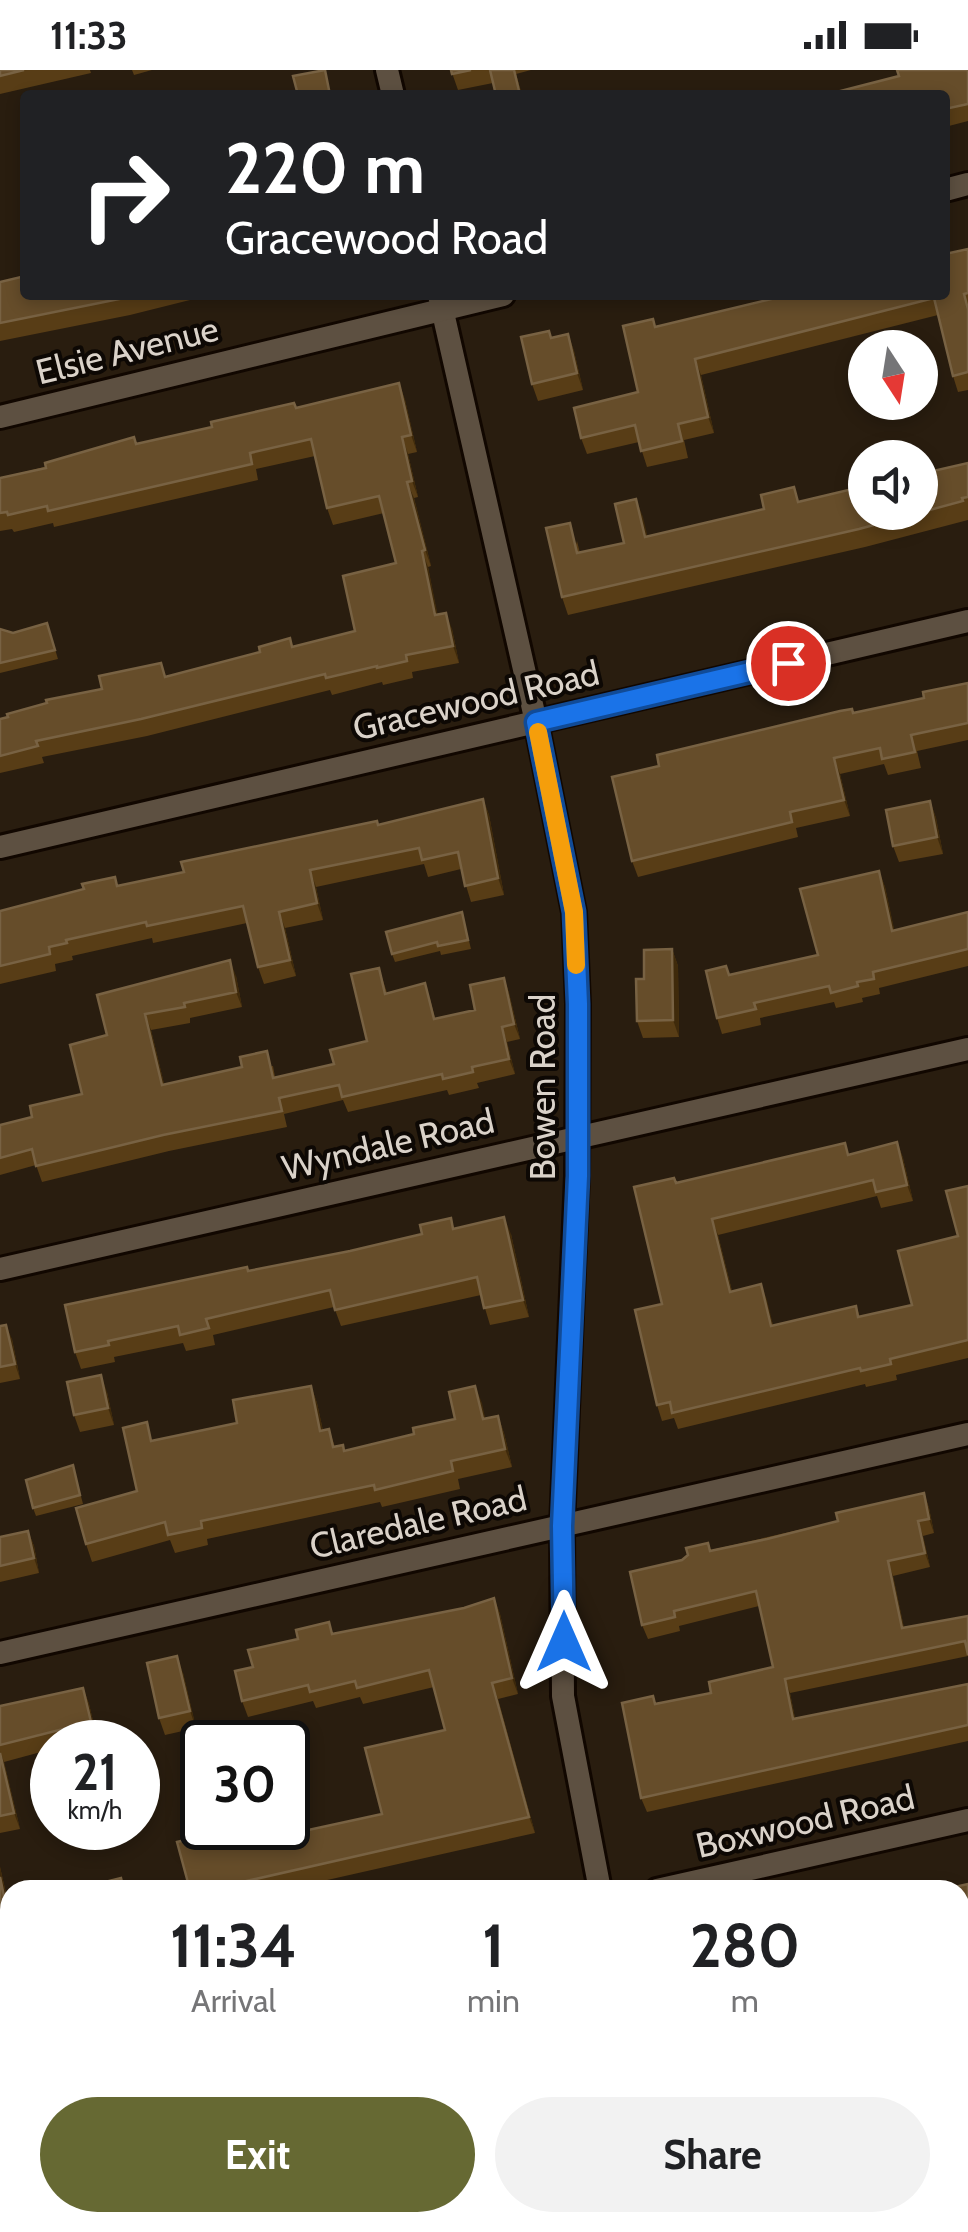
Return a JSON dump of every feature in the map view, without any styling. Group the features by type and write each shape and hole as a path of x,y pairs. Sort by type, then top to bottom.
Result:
{"street":[{"name":"Elsie Avenue","path":"0,417 441,302"},
{"name":"Bowen Road","path":"441,302 536,722 574,912 578,1176 562,1526 563,1696 598,1880"},
{"name":"Gracewood Road","path":"0,847 968,621"},
{"name":"Wyndale Road","path":"0,1268 968,1048"},
{"name":"Claredale Road","path":"0,1652 968,1434"},
{"name":"Boxwood Road","path":"702,1880 968,1820"}],"building":[{"path":"0,70 24,70 0,76"},
{"path":"325,70 329,90 297,90 293,76"},
{"path":"490,70 514,70 519,90 495,90"},
{"path":"897,70 968,70 968,104 950,108 950,90 844,90 899,76"},
{"path":"968,249 968,293 964,294 968,309 968,372 953,376 934,300 950,300 950,253"},
{"path":"20,277 20,300 114,300 0,323 0,282"},
{"path":"767,300 926,300 695,359 708,417 678,424 682,441 641,451 635,425 581,438 574,408 638,392 623,326 653,319 655,327"},
{"path":"549,331 551,338 568,334 577,373 532,384 521,337"},
{"path":"399,383 411,435 402,437 412,481 407,482 425,550 422,551 435,615 446,613 453,646 406,655 407,661 377,668 326,678 325,674 36,741 38,746 0,756 0,719 47,703 46,700 102,689 99,676 161,663 165,677 260,652 259,647 290,638 292,647 355,631 343,576 396,563 379,496 327,508 311,439 250,453 252,464 48,511 47,506 8,515 0,513 0,478 46,468 45,463 134,437 136,444 212,427 211,422 294,403 296,408"},
{"path":"968,463 968,497 938,508 938,470"},
{"path":"794,487 798,502 848,490 848,530 855,530 562,597 546,528 570,523 577,553 624,543 615,504 636,499 645,537 764,509 761,495"},
{"path":"47,623 55,650 0,663 0,629 13,633"},
{"path":"968,683 968,723 911,735 915,752 882,759 880,748 834,758 844,800 790,812 792,822 632,861 612,777 659,766 657,755 840,711 852,709 853,713 924,698 923,692"},
{"path":"483,799 498,878 465,886 458,852 422,860 419,848 310,870 317,903 279,912 290,960 258,967 243,906 66,940 67,943 49,947 50,954 0,966 0,911 84,889 82,884 115,877 117,886 184,872 181,862 377,821 378,825"},
{"path":"930,801 937,837 893,846 886,810"},
{"path":"879,871 892,931 968,912 968,949 873,972 874,979 857,982 858,986 831,993 829,986 754,1003 756,1009 717,1018 706,971 726,966 729,975 818,955 800,889"},
{"path":"462,912 468,940 438,946 437,942 392,954 386,932"},
{"path":"672,949 673,1020 637,1021 636,979 644,979 644,950"},
{"path":"230,960 236,992 145,1014 162,1085 242,1067 240,1057 267,1051 273,1078 334,1064 330,1050 367,1041 351,974 379,968 385,994 425,983 434,1019 475,1010 470,985 504,978 514,1024 502,1027 509,1059 472,1067 473,1072 443,1079 442,1074 342,1097 339,1085 279,1098 282,1111 36,1166 32,1149 0,1158 0,1125 32,1117 30,1106 82,1094 70,1045 107,1035 97,995"},
{"path":"897,1142 907,1185 876,1192 873,1180 712,1219 730,1292 761,1284 771,1326 856,1306 858,1317 912,1305 898,1251 958,1236 946,1191 968,1186 968,1340 890,1359 891,1364 672,1413 670,1402 657,1405 635,1310 662,1304 634,1187 674,1178 676,1183 845,1143 848,1155"},
{"path":"504,1217 523,1300 484,1308 477,1277 335,1310 330,1290 206,1319 209,1328 180,1335 178,1326 75,1352 65,1305 247,1267 248,1271 350,1251 422,1234 420,1225 451,1218 453,1229"},
{"path":"6,1325 15,1364 0,1367 0,1326"},
{"path":"101,1375 108,1408 74,1415 67,1382"},
{"path":"311,1386 320,1431 329,1429 333,1447 343,1445 344,1451 414,1434 413,1428 455,1419 449,1392 475,1386 483,1419 498,1416 505,1449 451,1461 453,1471 375,1490 374,1485 201,1521 202,1528 168,1535 165,1522 86,1544 76,1508 137,1491 123,1428 147,1422 151,1441 237,1423 233,1400"},
{"path":"73,1465 80,1495 33,1508 26,1480"},
{"path":"924,1493 929,1519 918,1521 925,1553 888,1561 902,1628 968,1616 968,1655 965,1641 785,1679 793,1719 968,1684 968,1725 641,1798 622,1703 653,1696 655,1704 711,1693 709,1682 773,1667 756,1591 674,1611 675,1617 642,1625 630,1572 682,1560 688,1555 686,1548 708,1543 710,1551 767,1539 838,1521 836,1513"},
{"path":"28,1531 34,1558 0,1566 0,1537"},
{"path":"494,1598 512,1678 492,1683 529,1817 251,1880 187,1880 177,1842 180,1841 180,1850 310,1850 310,1830 382,1814 365,1748 445,1730 429,1670 357,1688 355,1681 310,1692 308,1685 242,1701 235,1671 253,1667 248,1650 298,1639 296,1630 329,1622 332,1634 464,1608"},
{"path":"177,1656 190,1711 159,1718 147,1663"},
{"path":"83,1688 91,1720 30,1720 30,1737 0,1745 0,1706"},
{"path":"0,1753 14,1813 0,1816"}],"slow traffic":[{"path":"538,732 574,912 576,965"}],"route":[{"path":"564,1642 562,1526 578,1176 578,1004 574,912 536,722 788,663"}]}
